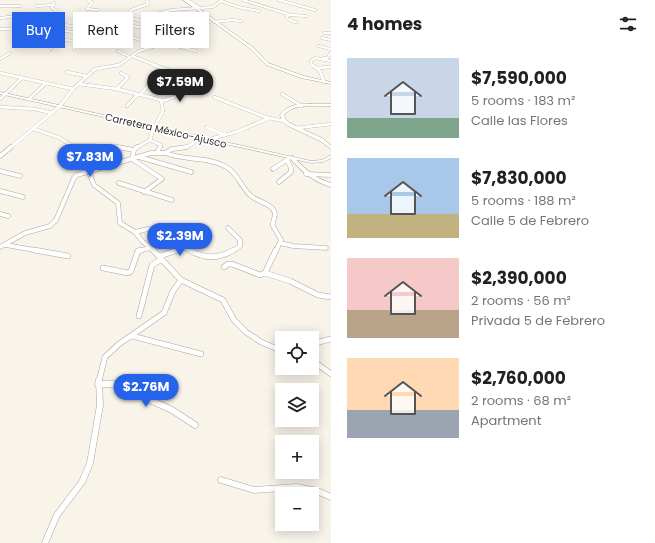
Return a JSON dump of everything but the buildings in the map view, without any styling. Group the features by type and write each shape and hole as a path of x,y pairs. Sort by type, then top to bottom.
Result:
{"main road":[{"path":"185,0 200,12"},
{"path":"209,19 253,49 267,64 303,77 331,83"},
{"name":"Carretera México-Ajusco","path":"2,93 289,158 310,162 320,162 331,156"},
{"path":"331,105 291,108 282,115 284,121 322,140 331,148"}],"street":[{"path":"88,0 92,2 87,9 97,10"},
{"path":"129,12 130,10 148,4 147,0"},
{"path":"188,0 200,8"},
{"path":"243,0 289,15 306,16"},
{"path":"279,0 315,10"},
{"path":"163,12 213,7 221,1 238,7 259,11"},
{"path":"37,6 54,4 52,8 56,10 56,12"},
{"path":"0,6 20,6"},
{"path":"289,15 287,17 288,19 296,22"},
{"path":"8,18 12,17"},
{"path":"0,18 12,18"},
{"path":"209,23 232,20 241,21"},
{"path":"73,26 65,25 58,30 73,32"},
{"path":"133,26 141,27"},
{"path":"0,29 12,29"},
{"path":"324,33 331,33"},
{"path":"322,38 331,40"},
{"path":"318,46 331,49"},
{"path":"0,156 60,106 73,89 95,69 119,65 141,50 149,48"},
{"path":"185,48 196,51"},
{"path":"118,51 170,70"},
{"path":"0,59 10,53"},
{"path":"324,82 321,73 311,62 315,58 327,58 331,53"},
{"path":"315,58 331,61"},
{"path":"317,68 331,67"},
{"path":"67,72 86,76"},
{"path":"0,73 73,89"},
{"path":"117,89 128,77 121,73"},
{"path":"0,99 2,93 22,78"},
{"path":"29,99 46,83"},
{"path":"79,84 117,89 160,99 162,101 175,97 178,94 178,88"},
{"path":"127,106 149,84"},
{"path":"282,94 302,106"},
{"path":"214,97 269,118 284,121"},
{"path":"132,159 134,150 138,146 150,140 163,111 162,101"},
{"path":"0,107 36,109 52,113"},
{"path":"210,139 225,136 269,118"},
{"path":"297,128 331,124"},
{"path":"206,127 225,136"},
{"path":"34,129 64,138 78,152 90,170 90,179 96,187 118,203 120,223 135,232 181,280 223,300 233,318 251,335 262,343 275,348"},
{"path":"165,153 172,149 187,147 197,141 200,137"},
{"path":"150,140 161,145 157,152"},
{"path":"71,145 113,146 134,150"},
{"path":"0,247 6,245 25,232 50,226 56,220 61,210 74,178 82,172 103,168 157,152 165,153 178,158 211,162 228,168 239,179 250,196 265,203 274,210 275,215 272,221 272,226 280,238 280,243 265,273"},
{"path":"138,157 191,172"},
{"path":"273,169 289,158"},
{"path":"289,158 317,182 331,185"},
{"path":"279,182 291,172 289,158"},
{"path":"132,159 162,179 144,192"},
{"path":"0,171 20,176"},
{"path":"306,174 331,175"},
{"path":"119,183 172,200"},
{"path":"0,191 23,197"},
{"path":"0,214 8,216"},
{"path":"135,232 148,229 186,240 198,228"},
{"path":"184,247 194,254 211,259 228,255 240,246 241,242 238,236 228,228"},
{"path":"280,243 293,246 326,248"},
{"path":"139,316 152,265 161,258 184,247 196,244"},
{"path":"6,245 68,256"},
{"path":"103,268 128,273 131,271 138,251 150,248"},
{"path":"224,267 228,264 232,264 260,275 265,273 288,281 310,294 331,298"},
{"path":"45,543 48,532 57,515 82,482 90,463 97,430 100,405 98,384 105,357 119,344 164,313 173,291 181,280"},
{"path":"132,336 201,354"},
{"path":"319,342 331,339"},
{"path":"319,365 331,374"},
{"path":"98,384 115,384 172,410 195,425"},
{"path":"221,480 254,490 297,487 317,491 331,496"}]}
